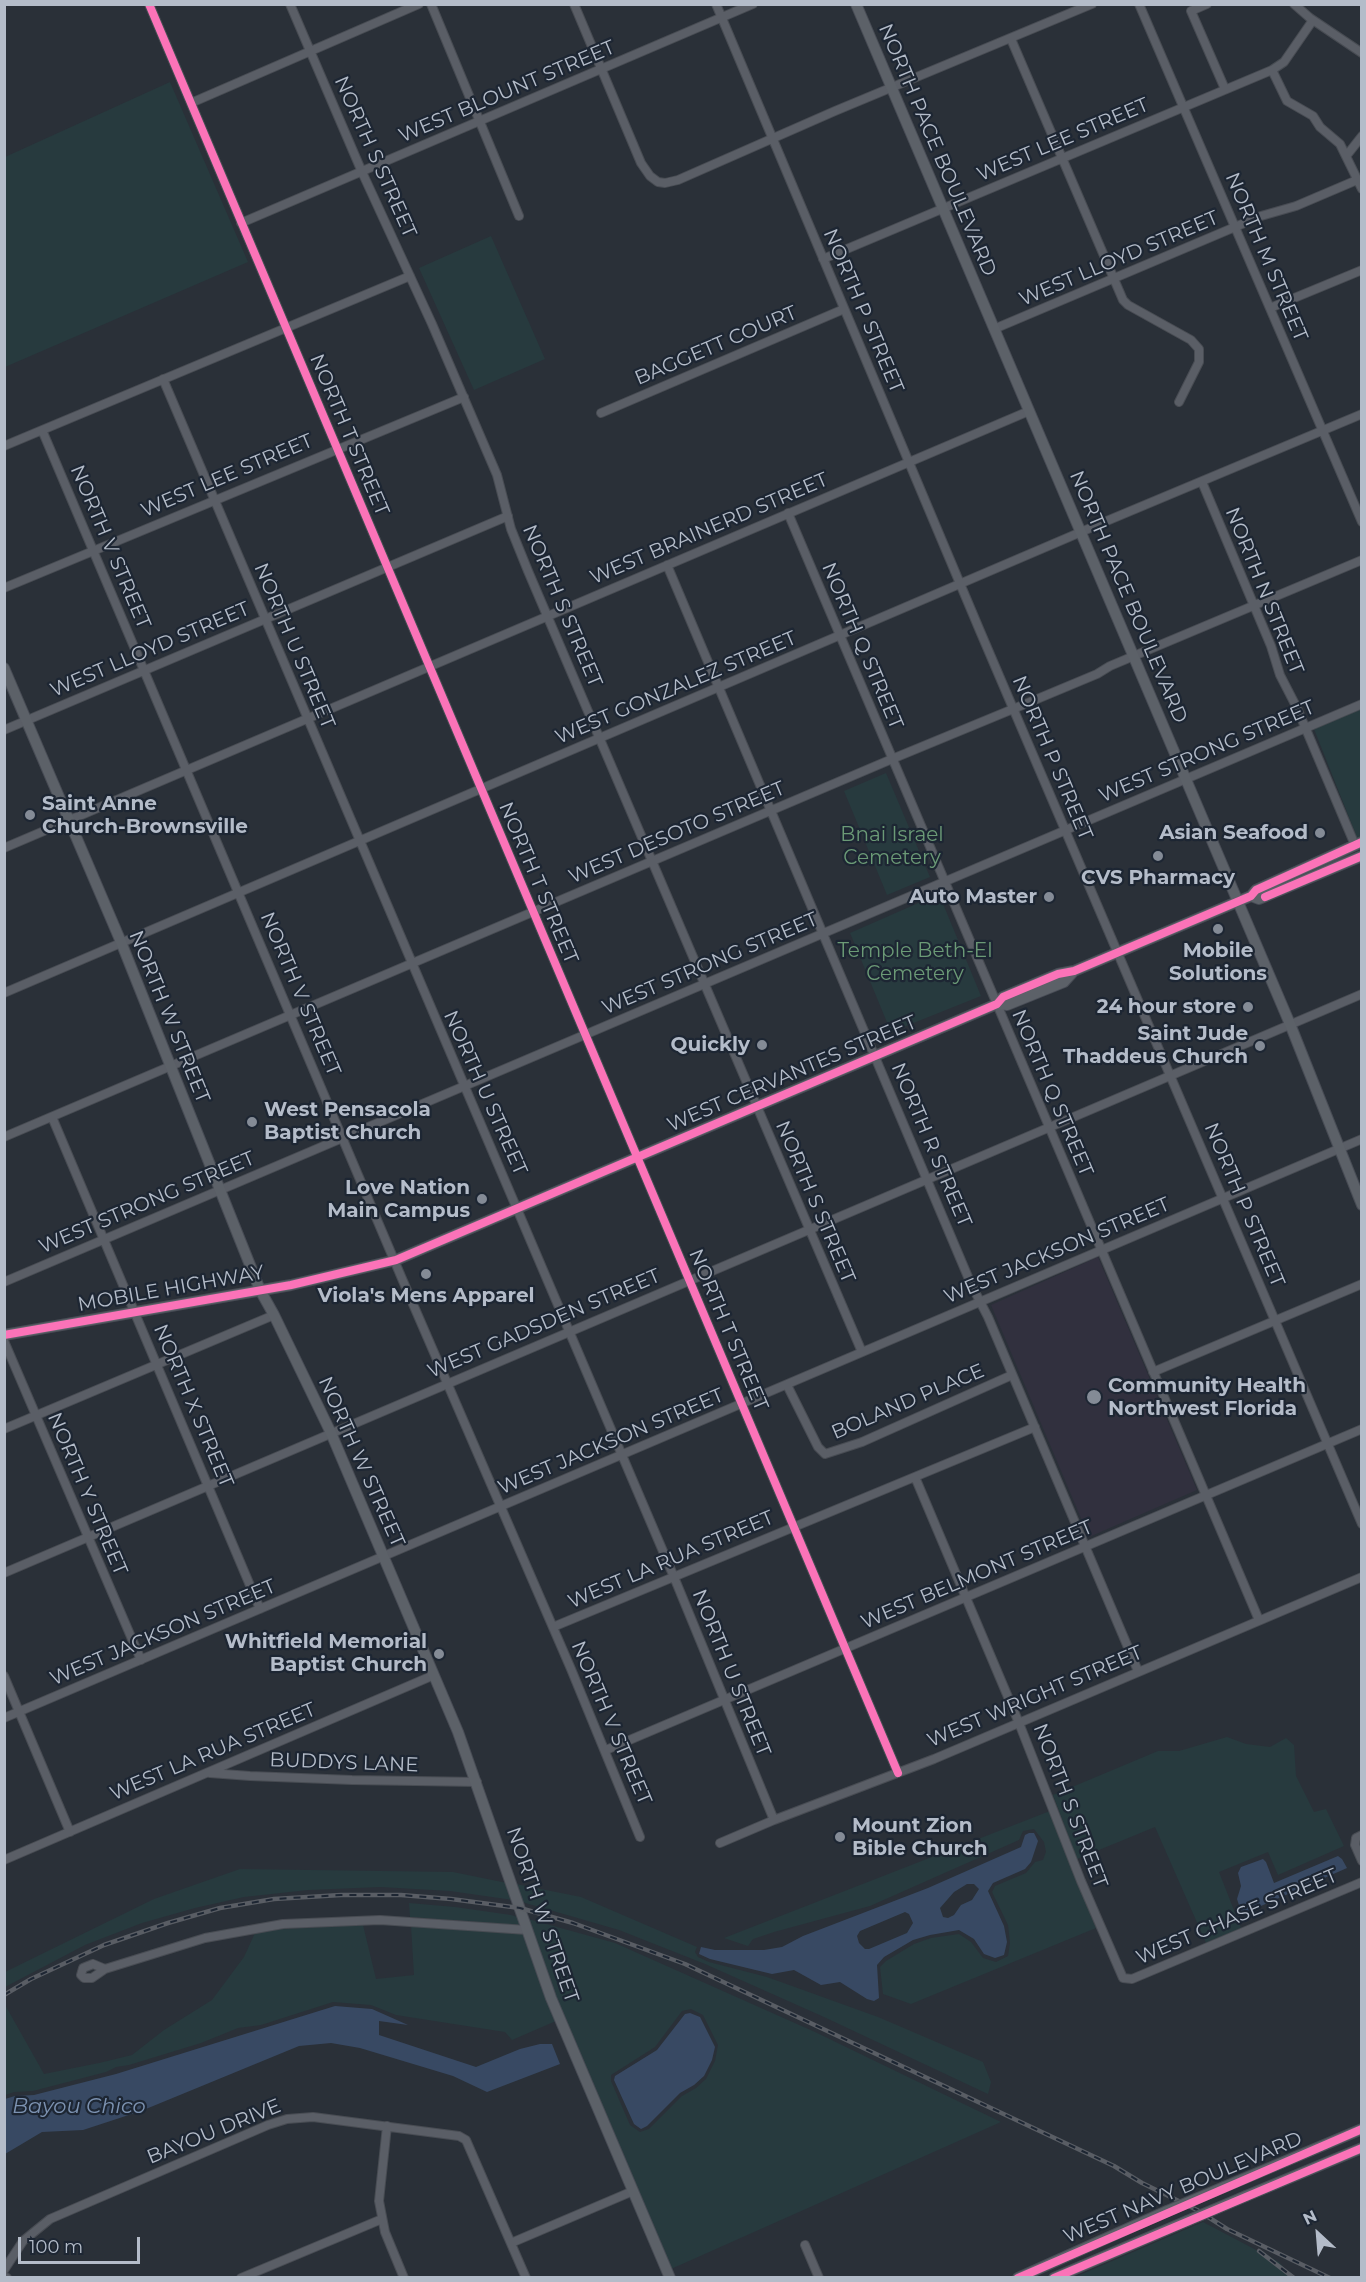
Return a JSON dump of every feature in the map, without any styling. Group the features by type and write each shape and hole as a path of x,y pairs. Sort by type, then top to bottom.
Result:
{"main road":[{"name":"NORTH PACE BOULEVARD","path":"856,4 1290,1024 1362,1205"},
{"name":"NORTH W STREET","path":"4,668 121,942 218,1191 260,1290 331,1433 458,1732 551,1998 670,2277"},
{"name":"WEST CERVANTES STREET","path":"342,1274 396,1260 518,1210 997,1004 1003,997 1012,993 1058,974 1074,971 1251,896 1256,890 1358,844"},
{"name":"WEST CERVANTES STREET","path":"1251,896 1259,899 1361,858"},
{"name":"MOBILE HIGHWAY","path":"4,1335 342,1274"},
{"name":"WEST NAVY BOULEVARD","path":"1018,2277 1362,2129"},
{"name":"WEST NAVY BOULEVARD","path":"1054,2277 1362,2148"}],"street":[{"name":"NORTH T STREET","path":"149,4 636,1159 898,1773"},
{"name":"NORTH S STREET","path":"290,4 362,172 464,397 497,475 511,529 547,616 862,1352"},
{"path":"191,103 419,4"},
{"path":"431,4 519,216"},
{"path":"574,4 641,163 654,180 664,183 678,180 891,87 1092,4"},
{"name":"NORTH P STREET","path":"716,4 1013,709 1362,1524"},
{"name":"WEST BLOUNT STREET","path":"241,223 753,4"},
{"name":"NORTH M STREET","path":"1139,4 1362,522"},
{"path":"1207,4 1191,11 1225,89"},
{"path":"1294,4 1313,20 1362,53"},
{"path":"1313,20 1284,62 1272,70 1287,102 1313,116 1320,127 1340,144 1362,189"},
{"path":"1011,39 1123,300 1191,340 1199,349 1198,362 1179,402"},
{"name":"WEST LEE STREET","path":"823,259 1272,70"},
{"path":"1347,155 1362,136"},
{"name":"WEST LLOYD STREET","path":"994,329 1261,216 1296,206 1357,180"},
{"path":"1270,308 1362,270"},
{"path":"4,446 410,276"},
{"name":"BAGGETT COURT","path":"601,413 844,309"},
{"name":"NORTH U STREET","path":"163,379 674,1576 774,1820"},
{"name":"WEST LEE STREET","path":"4,588 464,397"},
{"name":"WEST BRAINERD STREET","path":"4,848 1029,411"},
{"name":"WEST GONZALEZ STREET","path":"4,993 1362,414"},
{"name":"NORTH V STREET","path":"42,429 606,1750 640,1837"},
{"name":"NORTH N STREET","path":"1202,482 1271,646 1280,675 1358,844"},
{"name":"NORTH Q STREET","path":"788,513 1259,1620"},
{"name":"WEST LLOYD STREET","path":"4,730 508,516"},
{"name":"WEST DESOTO STREET","path":"4,1137 1362,560"},
{"name":"NORTH R STREET","path":"667,564 1138,1671"},
{"name":"WEST STRONG STREET","path":"4,1282 1362,704"},
{"name":"WEST GADSDEN STREET","path":"4,1573 1362,994"},
{"name":"NORTH X STREET","path":"52,1117 260,1609"},
{"name":"WEST JACKSON STREET","path":"4,1718 1362,1139"},
{"path":"1154,1372 1362,1284"},
{"path":"4,1429 274,1315"},
{"name":"NORTH Y STREET","path":"4,1341 141,1660"},
{"name":"BOLAND PLACE","path":"787,1384 818,1447 825,1455 862,1442 1012,1375"},
{"name":"WEST LA RUA STREET","path":"553,1627 1035,1427"},
{"name":"WEST BELMONT STREET","path":"606,1750 1362,1428"},
{"name":"NORTH S STREET","path":"915,1477 1019,1723 1120,1975 1126,1979"},
{"name":"WEST WRIGHT STREET","path":"720,1843 1019,1723 1362,1577"},
{"name":"WEST LA RUA STREET","path":"4,1860 434,1675"},
{"path":"4,1676 70,1832"},
{"name":"BUDDYS LANE","path":"210,1773 352,1780 477,1782"},
{"path":"1359,1837 1355,1845 1362,1861"},
{"name":"WEST CHASE STREET","path":"1126,1979 1132,1979 1362,1882"},
{"path":"105,1970 205,1938 283,1924 380,1920 527,1930"},
{"name":"BAYOU DRIVE","path":"4,2270 23,2241 50,2219 268,2125 313,2116 459,2136 466,2140 511,2243"},
{"path":"387,2126 379,2190 382,2219 404,2277"},
{"path":"526,2277 511,2243 633,2191"},
{"path":"241,2277 382,2219"},
{"path":"805,2246 819,2277"}],"shaded area":[{"name":"Community Health Northwest Florida","path":"1098,1257 1197,1490 1089,1537 991,1305"}],"green space":[{"path":"170,82 248,262 5,367 5,157"},
{"path":"491,236 545,359 474,390 419,268"},
{"path":"1361,709 1362,838 1358,840 1314,729"},
{"name":"Bnai Israel Cemetery","path":"886,773 930,877 887,895 844,791"},
{"name":"Temple Beth-El Cemetery","path":"939,894 981,996 891,1032 850,933"},
{"path":"1227,1737 1246,1744 1270,1747 1286,1738 1294,1745 1296,1776 1314,1812 1326,1809 1344,1846 1278,1875 1268,1852 1219,1872 1241,1928 1206,1943 1155,1827 1077,1859 1053,1795 1158,1751 1179,1751"},
{"path":"1050,1811 1096,1928 911,2004 883,1994 880,1967 914,1944 931,1938 959,1934 971,1942 983,1958 996,1962 1008,1956 1010,1943 1008,1925 992,1892 995,1886 1026,1873 1035,1862 1043,1860 1046,1852 1044,1842 1034,1829 1023,1831 1019,1840 870,1906 774,1932 753,1939 748,1946 724,1938"},
{"path":"240,1869 453,1872 507,1883 513,1900 450,1891 380,1887 308,1890 244,1897 142,1923 85,1945 5,1987 5,1972 154,1899"},
{"path":"516,1884 581,1897 697,1947 695,1952 698,1957 709,1962 767,1977 878,2017 983,2062 991,2082 988,2094 705,1964 619,1930 522,1902"},
{"path":"409,1903 511,1915 518,1917 521,1925 410,1917"},
{"path":"528,1919 615,1943 815,2032 1001,2122 671,2269 555,1996","holes":["691,2009 703,2015 718,2045 715,2061 706,2079 682,2096 649,2129 640,2132 630,2125 611,2081 611,2075 655,2047 682,2011"]},
{"path":"363,1925 376,1979 414,1975 411,1926 524,1934 556,2021 512,2040 505,2032 396,2015 371,2005 333,2002 261,2025 238,2028 201,2043 116,2067 106,2072 33,2091 5,2095 4,2003 44,2074 99,2063 132,2055 164,2030 212,2000 244,1957 255,1933 282,1929"},
{"path":"1203,2222 1279,2262 1292,2277 1075,2277"}],"water":[{"path":"1034,1833 1038,1841 1031,1862 1025,1869 993,1883 988,1891 1004,1926 1007,1942 1004,1955 995,1958 984,1954 974,1939 959,1930 913,1940 884,1957 877,1965 879,1998 874,2001 840,1982 821,1985 794,1970 772,1974 710,1959 699,1954 701,1947 715,1950 764,1950 782,1947 803,1936 928,1888 1021,1847 1025,1835","holes":["967,1884 974,1884 979,1889 972,1900 961,1905 954,1915 948,1918 943,1917 940,1908 954,1892","905,1912 909,1914 913,1923 907,1933 869,1949 865,1949 859,1943 857,1936 860,1931"]},
{"path":"1338,1856 1347,1868 1245,1913 1241,1911 1237,1899 1241,1886 1238,1873 1241,1867 1263,1859 1274,1883"},
{"name":"Bayou Chico","path":"335,2006 372,2009 408,2025 379,2021 379,2035 476,2067 520,2049 540,2044 552,2044 560,2064 487,2092 453,2076 360,2048 331,2043 299,2046 141,2111 83,2130 42,2132 5,2154 5,2099 34,2095 116,2074"},
{"path":"690,2013 700,2017 715,2047 712,2060 704,2076 680,2093 647,2126 641,2129 634,2124 614,2080 615,2076 657,2050 685,2014"}],"railway":[{"path":"4,1995 31,1979 104,1945 220,1908 274,1899 341,1895 401,1895 520,1908 573,1923 685,1964 1114,2166 1142,2183 1197,2210 1227,2229 1330,2278"},
{"path":"1259,2251 1294,2278"}],"cycle path":[{"path":"149,4 898,1773"},
{"path":"4,1335 291,1285 396,1260 997,1004 1003,997 1058,974 1074,971 1251,896 1256,890 1362,842"},
{"path":"1265,897 1362,856"},
{"path":"1018,2278 1362,2129"},
{"path":"1054,2278 1362,2148"}],"place":[{"name":"Saint Anne Church-Brownsville","path":"30,815"},
{"name":"Asian Seafood","path":"1320,833"},
{"name":"CVS Pharmacy","path":"1158,856"},
{"name":"Auto Master","path":"1049,897"},
{"name":"Mobile Solutions","path":"1218,929"},
{"name":"24 hour store","path":"1248,1007"},
{"name":"Quickly","path":"762,1045"},
{"name":"Saint Jude Thaddeus Church","path":"1260,1046"},
{"name":"West Pensacola Baptist Church","path":"252,1122"},
{"name":"Love Nation Main Campus","path":"482,1199"},
{"name":"Viola's Mens Apparel","path":"426,1274"},
{"name":"Community Health Northwest Florida","path":"1094,1397"},
{"name":"Whitfield Memorial Baptist Church","path":"439,1654"},
{"name":"Mount Zion Bible Church","path":"840,1837"}]}
